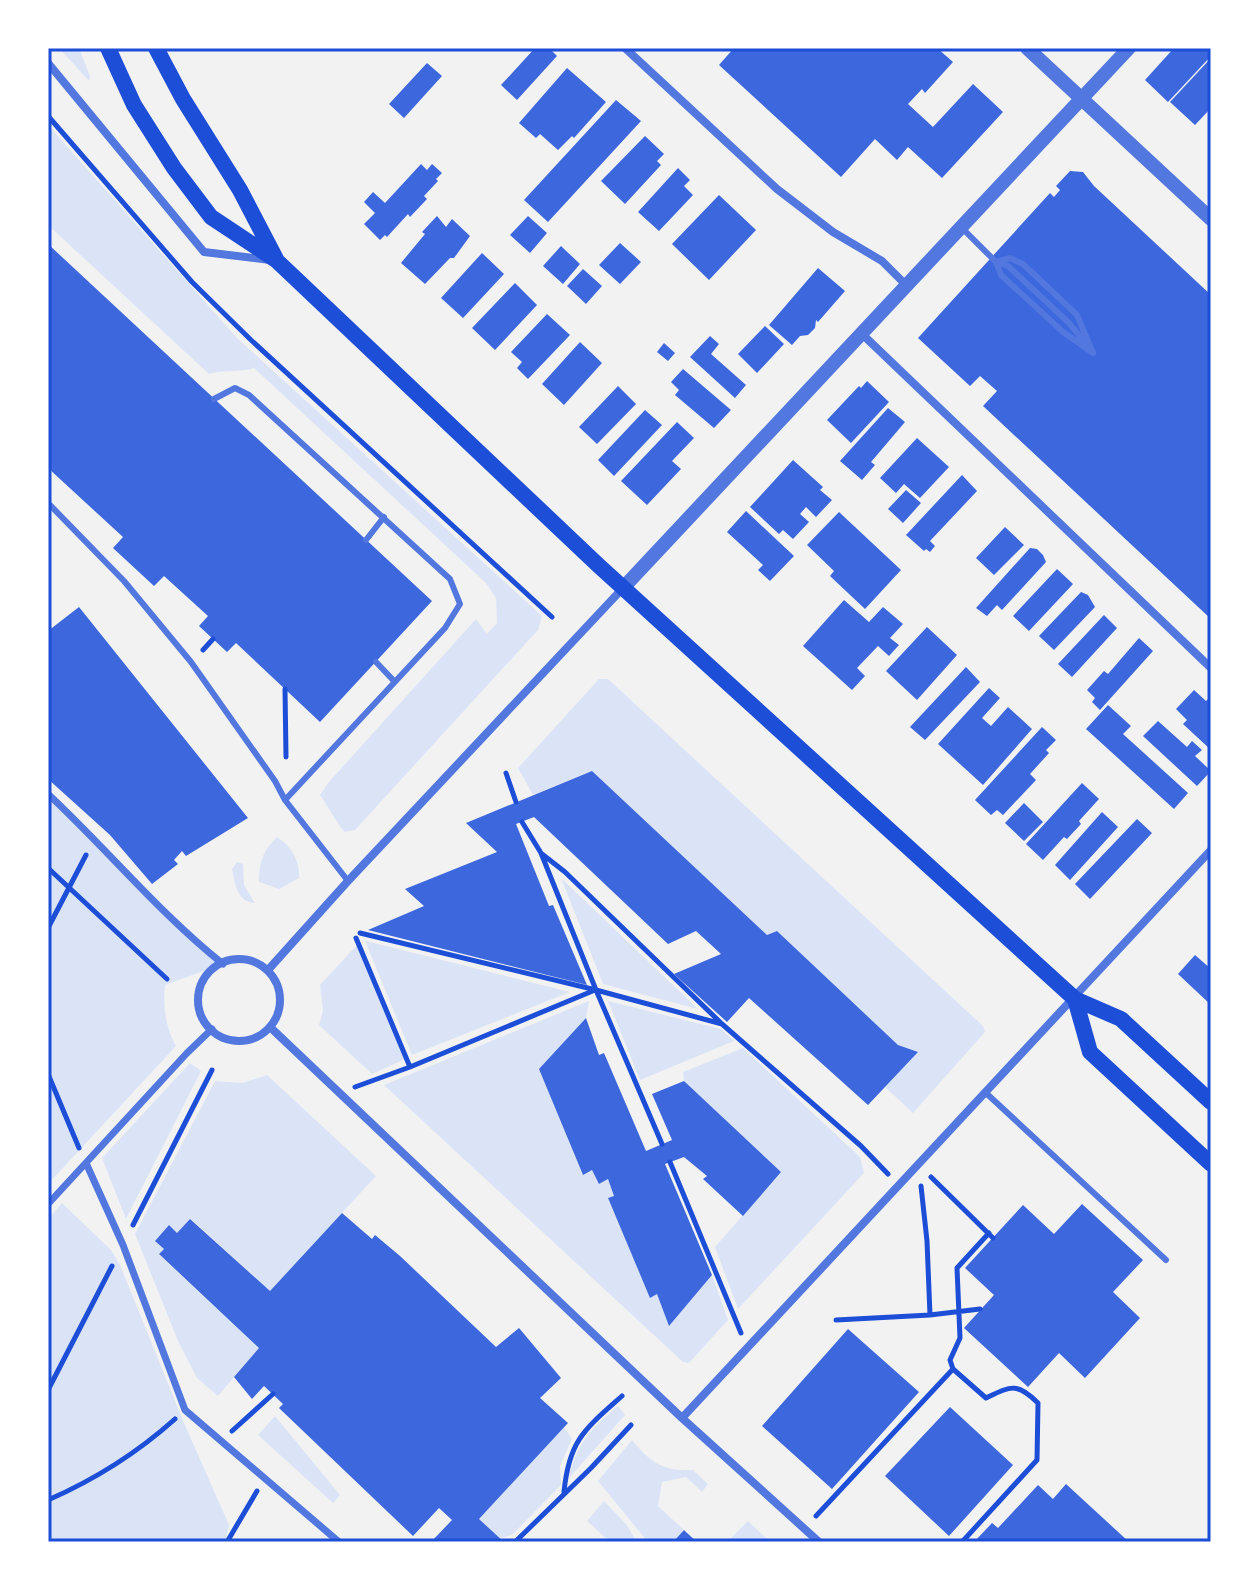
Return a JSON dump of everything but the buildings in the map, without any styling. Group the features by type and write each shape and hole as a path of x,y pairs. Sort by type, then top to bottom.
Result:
{"main road":[{"path":"108,48 134,105 174,168 211,217 276,260 623,588 1075,999 1121,1019 1211,1102"},
{"path":"156,48 183,99 240,190 276,260"},
{"path":"1075,999 1090,1052 1211,1164"}],"street":[{"path":"625,48 777,189 833,232 882,261 907,286"},
{"path":"1027,48 1211,219"},
{"path":"268,970 1129,48"},
{"path":"48,63 204,252 276,260"},
{"path":"862,334 1211,668"},
{"path":"48,794 95,838 153,900 223,964"},
{"path":"682,1418 1211,850"},
{"path":"235,959 248,960 268,970 275,981 280,1003 270,1027 249,1039 237,1041 224,1038 204,1021 198,997 206,976 235,959"},
{"path":"270,1027 682,1418 819,1542"},
{"path":"48,1204 212,1029"},
{"path":"86,1163 123,1245 185,1410 339,1542"}],"lane":[{"path":"961,227 996,262 1001,275 1063,332 1093,353"},
{"path":"996,262 1010,258 1023,264 1077,315 1093,353"},
{"path":"996,262 1008,266 1069,323 1093,353"},
{"path":"214,399 235,388 249,395 450,579 460,604 445,628 285,800"},
{"path":"48,503 124,581 191,662 275,781 285,800 348,881"},
{"path":"366,540 384,517"},
{"path":"376,662 394,681"},
{"path":"986,1093 1166,1260"}],"path":[{"path":"48,116 192,282 231,321 552,617"},
{"path":"285,689 286,757"},
{"path":"506,773 516,802"},
{"path":"522,822 541,853 662,1144"},
{"path":"48,928 95,838"},
{"path":"541,853 565,872 722,1024 861,1146 900,1186"},
{"path":"48,868 167,979"},
{"path":"410,1067 358,936 596,990 722,1024"},
{"path":"339,1094 596,990"},
{"path":"48,1390 212,1070"},
{"path":"48,1074 86,1163"},
{"path":"670,1162 747,1349"},
{"path":"919,1165 991,1236 957,1268 960,1338 950,1360 953,1369 986,1398 1010,1387 1025,1390 1038,1403 1037,1460 962,1542"},
{"path":"919,1165 927,1241 930,1315"},
{"path":"836,1320 980,1309"},
{"path":"805,1529 953,1369"},
{"path":"242,1424 273,1394"},
{"path":"564,1493 566,1468 573,1448 587,1428 622,1396"},
{"path":"48,1500 122,1461 185,1410"},
{"path":"515,1542 631,1425"},
{"path":"227,1542 265,1477"}],"shaded area":[{"path":"59,48 79,48 90,76 89,81"},
{"path":"48,125 237,338 542,616 538,630 355,830 345,832 341,828 320,795 476,619 487,634 497,623 496,598 486,583 254,368 209,374 48,225"},
{"path":"599,679 608,679 983,1026 985,1032 913,1113 885,1087 917,1052 898,1045 777,931 767,935 592,771 533,795 518,768"},
{"path":"48,794 153,900 223,964 165,985 166,1016 176,1046 48,1184"},
{"path":"277,837 291,850 299,872 299,878 279,889 259,882 263,857"},
{"path":"237,862 243,864 244,885 255,903 244,899 238,891 232,869"},
{"path":"561,878 698,1009 603,984"},
{"path":"366,941 570,992 412,1055"},
{"path":"357,945 405,1059 372,1074 319,1025 323,1011 320,985"},
{"path":"589,1001 586,1018 540,1069 582,1174 592,1170 599,1184 608,1179 614,1196 608,1199 650,1297 657,1294 669,1325 712,1275 728,1320 689,1363 683,1362 384,1085"},
{"path":"608,1001 721,1029 734,1041 640,1080"},
{"path":"743,1048 860,1157 864,1173 738,1309 715,1247 781,1172 684,1081 683,1072"},
{"path":"190,1063 201,1071 126,1219 102,1158"},
{"path":"267,1075 376,1176 270,1291 191,1219 177,1233 169,1225 155,1241 164,1249 159,1255 259,1348 218,1396 197,1378 178,1341 135,1234 215,1081 242,1083"},
{"path":"62,1203 111,1250 120,1265 229,1525 225,1542 48,1542 48,1219"},
{"path":"618,1406 625,1415 569,1478 586,1437"},
{"path":"275,1416 340,1495 333,1503 258,1435"},
{"path":"564,1427 572,1439 560,1466 561,1485 512,1535 500,1538 479,1519"},
{"path":"632,1440 658,1464 693,1470 708,1484 702,1492 686,1477 662,1482 658,1506 684,1530 673,1542 648,1542 598,1481"},
{"path":"604,1501 626,1524 637,1542 610,1542 587,1521"},
{"path":"748,1521 770,1542 727,1542"}]}
